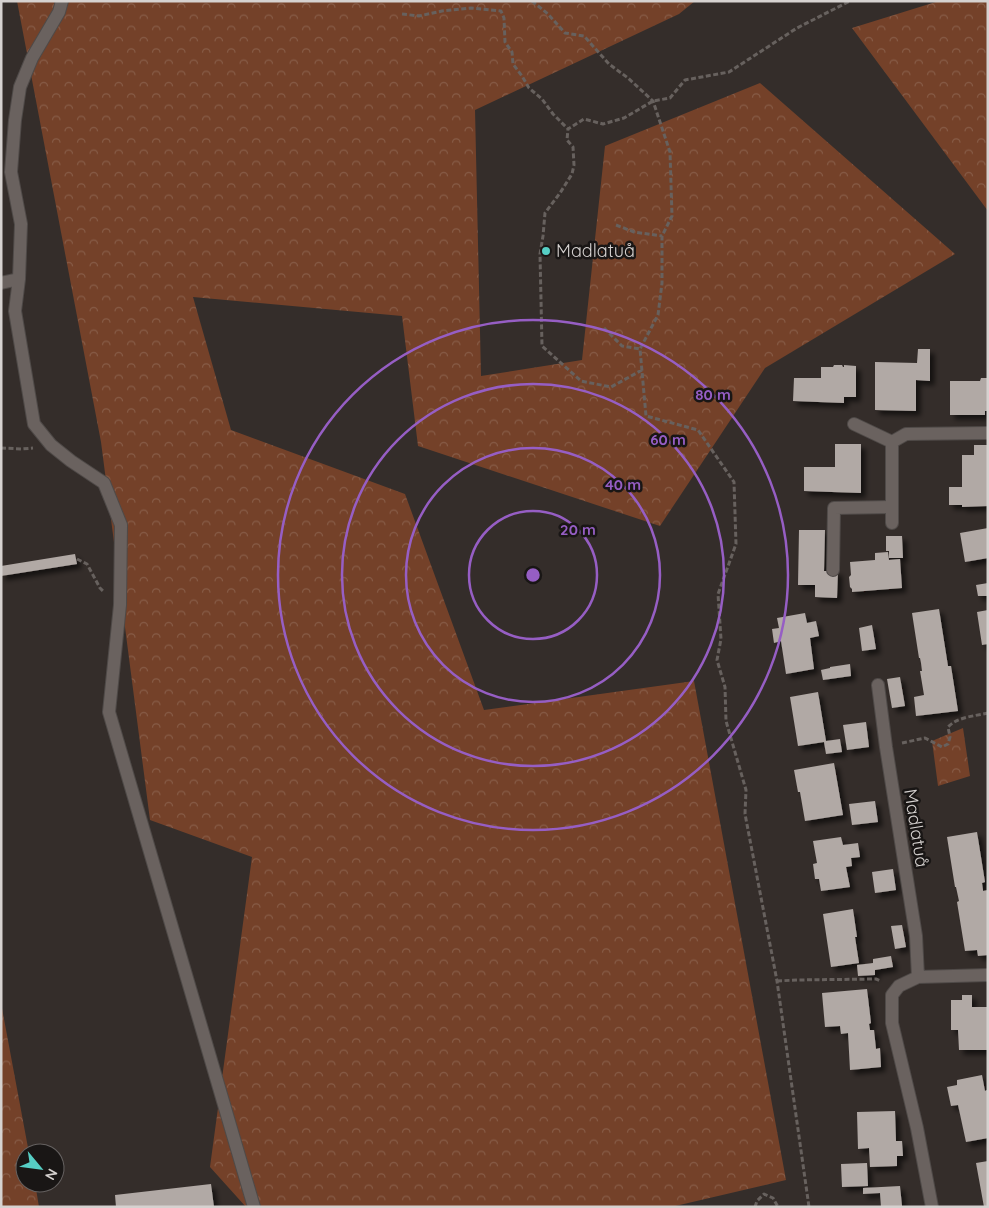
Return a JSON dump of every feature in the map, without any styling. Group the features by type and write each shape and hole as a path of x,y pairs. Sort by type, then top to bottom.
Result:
{"street":[{"path":"62,1 59,12 32,58 20,86 11,172 20,224 15,311 34,424 51,445 71,461 104,482 121,526 120,606 109,712 254,1207"},
{"path":"1,283 18,278"},
{"path":"854,424 892,442"},
{"path":"892,442 906,434 988,433"},
{"path":"892,442 892,523"},
{"path":"833,570 834,508 892,507"},
{"name":"Madlatuå","path":"878,685 916,936 918,977"},
{"path":"932,1207 917,1128 892,1024 892,995 899,986 918,977 988,975"}],"path":[{"path":"532,1 548,14 565,33 584,36 608,64 628,78 652,101 670,152 672,216 662,236 662,283 658,315 640,349 646,416 698,430 734,482 736,544 718,594 721,639 716,660 725,687 726,721 746,790 745,814 777,982 809,1207"},
{"path":"568,129 584,119 603,124 624,118 652,101 670,98 685,80 728,72 796,28 850,1"},
{"path":"402,14 419,16 471,8 501,11 504,18 505,42 512,52 513,64 528,88 542,99 553,114 568,129"},
{"path":"568,129 567,140 572,147 574,165 572,174 544,213 540,254 542,346 581,381 611,387 642,370"},
{"path":"616,226 634,232 662,236"},
{"path":"604,328 622,346 640,349"},
{"path":"1,448 22,449 51,445"},
{"path":"77,559 87,564 100,588 120,606"},
{"path":"886,747 925,738 942,747 948,744 950,737 948,727 951,724 958,720 988,714"},
{"path":"777,982 876,979 899,986"},
{"path":"755,1207 764,1194 773,1198 778,1207"}],"green space":[{"path":"17,1 695,1 679,14 475,110 481,376 582,360 605,146 760,83 955,254 765,368 660,526 418,446 402,316 193,297 231,430 405,494 484,710 694,681 786,1180 671,1207 246,1207 210,1167 252,857 150,820 101,442"},
{"path":"939,1 988,1 988,211 852,28"},
{"path":"963,728 970,776 938,786 932,741"},
{"path":"1,1003 27,1143 15,1143 15,1193 37,1193 39,1207 1,1207"}],"building":[{"path":"918,349 930,349 930,381 916,380 916,411 875,410 875,362 917,363"},
{"path":"834,365 842,365 843,367 844,365 856,366 856,397 844,397 844,403 793,401 794,378 821,378 821,367 833,367"},
{"path":"981,378 988,378 988,411 985,411 985,415 950,415 950,381 980,381"},
{"path":"835,444 861,444 861,493 804,491 804,467 835,467"},
{"path":"974,445 988,445 988,506 962,507 962,505 949,505 949,487 962,487 962,455 974,455"},
{"path":"988,528 988,558 965,562 960,533"},
{"path":"799,530 825,530 824,571 838,571 837,598 815,597 815,585 798,585"},
{"path":"886,536 902,536 903,558 889,558 889,551 886,551"},
{"path":"888,552 889,560 900,559 902,588 852,592 849,577 851,575 850,562 875,560 875,553"},
{"path":"75,554 77,564 1,576 1,566"},
{"path":"988,583 988,596 978,596 976,585"},
{"path":"939,609 948,666 951,666 958,711 916,716 914,697 924,695 920,671 922,671 921,663 912,613"},
{"path":"988,610 988,644 982,645 977,612"},
{"path":"805,613 807,623 816,621 819,636 810,638 814,669 786,674 781,641 774,643 772,629 779,628 777,618"},
{"path":"872,625 876,649 862,651 859,628"},
{"path":"850,664 851,676 823,680 821,670"},
{"path":"900,677 905,706 892,708 887,679"},
{"path":"818,692 826,741 840,739 842,752 826,754 824,742 798,746 790,697"},
{"path":"866,722 869,747 847,750 843,725"},
{"path":"834,763 843,815 805,821 794,770"},
{"path":"875,801 878,822 852,825 849,804"},
{"path":"977,832 985,882 982,883 983,891 988,890 988,955 978,956 977,950 965,951 957,902 959,901 947,837"},
{"path":"841,837 843,845 858,843 860,857 851,858 852,866 846,867 850,887 821,891 819,879 815,879 813,864 817,863 813,841"},
{"path":"893,869 896,890 875,893 872,872"},
{"path":"853,909 859,963 831,967 823,914"},
{"path":"902,925 906,947 895,949 891,926"},
{"path":"891,956 893,967 875,970 875,975 858,976 857,965 873,963 873,959"},
{"path":"867,989 871,1023 869,1024 870,1030 874,1030 876,1049 880,1048 881,1067 850,1070 848,1033 841,1034 840,1026 825,1027 822,993"},
{"path":"962,995 972,995 972,1007 988,1007 988,1050 959,1050 958,1030 951,1030 951,1000 962,1000"},
{"path":"982,1075 985,1091 987,1090 988,1093 988,1138 966,1142 958,1105 951,1106 947,1087 957,1085 957,1080"},
{"path":"895,1111 896,1141 902,1141 903,1156 897,1156 897,1166 870,1167 869,1148 858,1149 857,1112"},
{"path":"988,1161 988,1207 984,1207 976,1163"},
{"path":"867,1163 868,1186 842,1187 841,1164"},
{"path":"211,1184 214,1207 116,1207 115,1195"},
{"path":"900,1186 902,1206 881,1207 880,1193 863,1194 863,1188"}],"place":[{"name":"Madlatuå","path":"546,251"}]}
